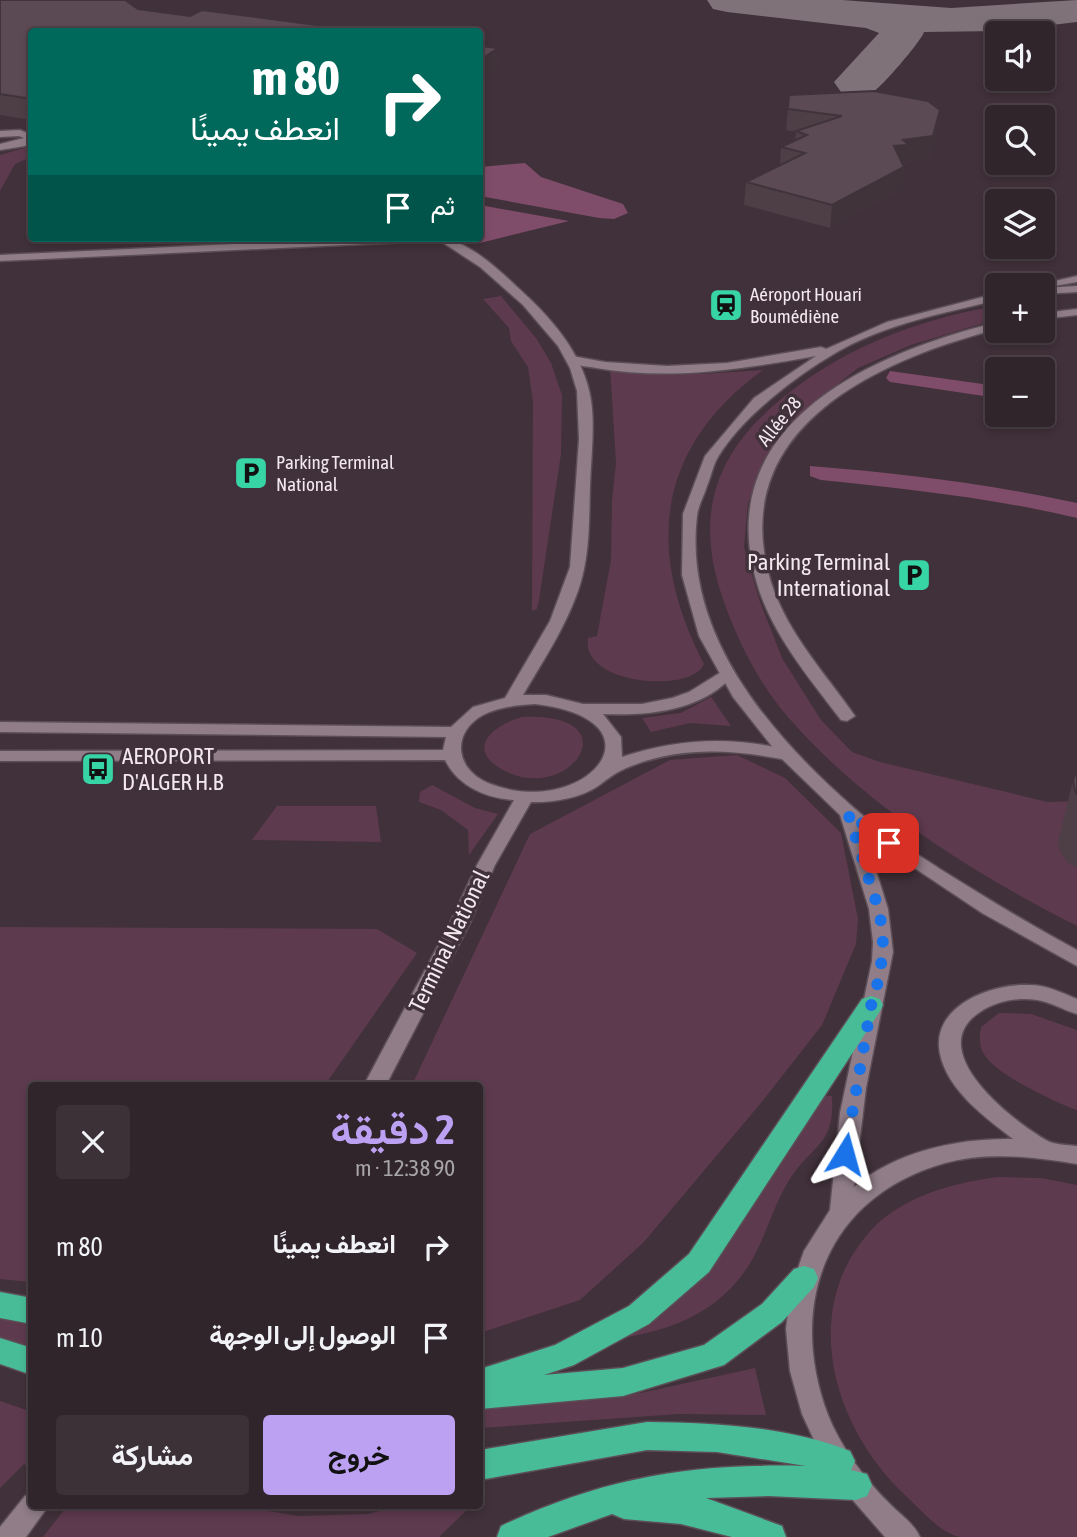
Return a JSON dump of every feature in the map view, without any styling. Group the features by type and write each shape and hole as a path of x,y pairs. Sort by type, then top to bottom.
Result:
{"highway":[{"path":"483,1381 563,1356 639,1315 699,1263 871,1006"},
{"path":"483,1395 623,1382 713,1356 772,1313 804,1278"},
{"path":"0,1305 28,1310"},
{"path":"0,1351 28,1361"},
{"path":"483,1464 647,1436 717,1438 807,1452 848,1473"},
{"path":"513,1537 590,1504 663,1487 727,1479 791,1479 848,1473"},
{"path":"590,1504 639,1504 683,1508 727,1518 770,1537"}],"street":[{"path":"0,127 14,133"},
{"path":"0,134 26,134 28,136"},
{"path":"3,147 28,140"},
{"path":"0,258 344,242"},
{"path":"448,242 478,260 513,290 544,323 572,360 583,391 585,406 581,538 577,572 555,626 512,700"},
{"path":"1055,283 1077,279"},
{"path":"1055,290 1077,289"},
{"path":"572,360 646,371 698,371 835,348 921,317 985,299"},
{"path":"1055,315 1077,312"},
{"name":"Allée 28","path":"847,716 794,646 762,580 756,550 755,521 767,469 797,423 845,384 918,348 985,329"},
{"path":"835,348 767,391 740,417 717,445 700,476 690,510 686,547 690,586 703,629 726,674 749,709 787,755 848,813 980,903 1077,959"},
{"path":"726,674 698,695 655,708 631,710 578,707 535,698 512,700 477,712 455,732 451,743 452,755 456,766 482,788 523,798 548,797 571,792 631,759 660,750 723,744 787,755"},
{"path":"578,707 596,716 608,729 614,743 614,757 606,771"},
{"path":"0,727 455,732"},
{"path":"0,756 452,755"},
{"name":"Terminal National","path":"377,1082 460,923 486,865 523,798"},
{"path":"842,1211 846,1136 871,1006 880,975 883,944 880,914 848,813"},
{"path":"1041,1149 972,1091 954,1063 951,1036 957,1019 970,1006 988,997 1010,992 1034,992 1077,1007"},
{"path":"906,1537 875,1508 848,1473 821,1429 808,1397 797,1335 799,1305 804,1278 819,1242 842,1211 880,1181 915,1163 975,1149 1041,1149 1077,1155"},
{"path":"9,1537 32,1509"}],"shaded area":[{"path":"28,147 28,158 15,164 0,191 0,155"},
{"path":"525,163 541,177 623,204 628,213 614,219 599,218 483,197 483,167"},
{"path":"483,206 569,221 480,243 483,242"},
{"path":"501,296 536,338 551,363 562,395 561,454 539,600 537,609 532,611 533,402 528,367 511,341 509,328 483,299"},
{"path":"985,308 985,323 911,345 858,368 785,430 763,461 748,503 744,547 760,602 782,658 821,720 852,752 880,762 1048,802 1077,801 1077,926 999,884 922,834 850,779 817,748 787,716 756,672 732,623 713,563 711,513 724,467 753,426 773,406 823,369 878,340 937,319"},
{"path":"610,367 702,374 763,370 727,400 700,433 682,467 671,504 669,542 673,581 685,622 704,664 695,673 680,679 638,680 618,675 601,666 590,654 588,638 597,636 611,560 616,463"},
{"path":"890,371 985,384 985,396 890,382 886,378"},
{"path":"810,466 944,480 1044,496 1077,503 1077,518 982,500 821,480 810,476"},
{"path":"711,697 731,726 690,723 651,732 642,718 681,713"},
{"path":"522,717 557,720 576,729 583,742 579,757 566,769 547,777 523,777 498,767 489,759 485,743 489,736 504,724"},
{"path":"737,755 785,778 841,833 858,919 856,944 822,1025 761,1103 643,1243 580,1300 483,1332 483,1082 413,1082 530,834 670,760"},
{"path":"432,785 475,808 498,814 469,855 468,830 441,810 419,802 420,792"},
{"path":"277,806 376,806 381,842 252,840"},
{"path":"0,927 377,929 417,953 327,1082 28,1082 28,1282 0,1279"},
{"path":"999,1013 1031,1014 1077,1030 1077,1110 1015,1080 987,1058 980,1043 981,1027"},
{"path":"818,1095 832,1096 832,1113 826,1135 788,1182 752,1260 738,1280 721,1297 683,1321 640,1335 592,1342 714,1256 751,1209 767,1174"},
{"path":"997,1177 1041,1178 1077,1185 1077,1537 960,1537 945,1531 883,1471 864,1445 849,1416 838,1385 832,1353 831,1321 837,1289 850,1259 862,1241 882,1219 914,1200 954,1185"},
{"path":"0,1318 28,1323 28,1345 0,1338"},
{"path":"755,1368 766,1415 679,1414 483,1428 483,1408 487,1407 636,1394"},
{"path":"0,1401 28,1411 28,1467 24,1464 0,1488"},
{"path":"65,1509 257,1509 298,1516 368,1514 388,1509 468,1509 439,1537 43,1537"}],"building":[{"path":"0,0 125,0 138,9 190,16 202,10 339,28 28,28 28,98 0,94"},
{"path":"483,46 498,48 483,58"},
{"path":"874,91 928,101 940,110 933,136 903,140 909,145 894,146 904,167 832,205 746,182 805,153 781,147 807,135 796,131 842,116 788,109 789,95"},
{"path":"1077,772 1077,795 1073,781"}],"taxiway":[{"path":"727,0 874,16"},
{"path":"874,16 976,20 1077,10"},
{"path":"857,82 903,34 899,26 874,16"}],"place":[{"name":"Aéroport Houari Boumédiène","path":"726,305"},
{"name":"Parking Terminal National","path":"251,473"},
{"name":"Parking Terminal International","path":"914,575"},
{"name":"AEROPORT D'ALGER H.B","path":"98,769"}],"route":[{"path":"845,1154 846,1136 871,1006 880,975 883,944 880,914 848,813 889,843"}]}
